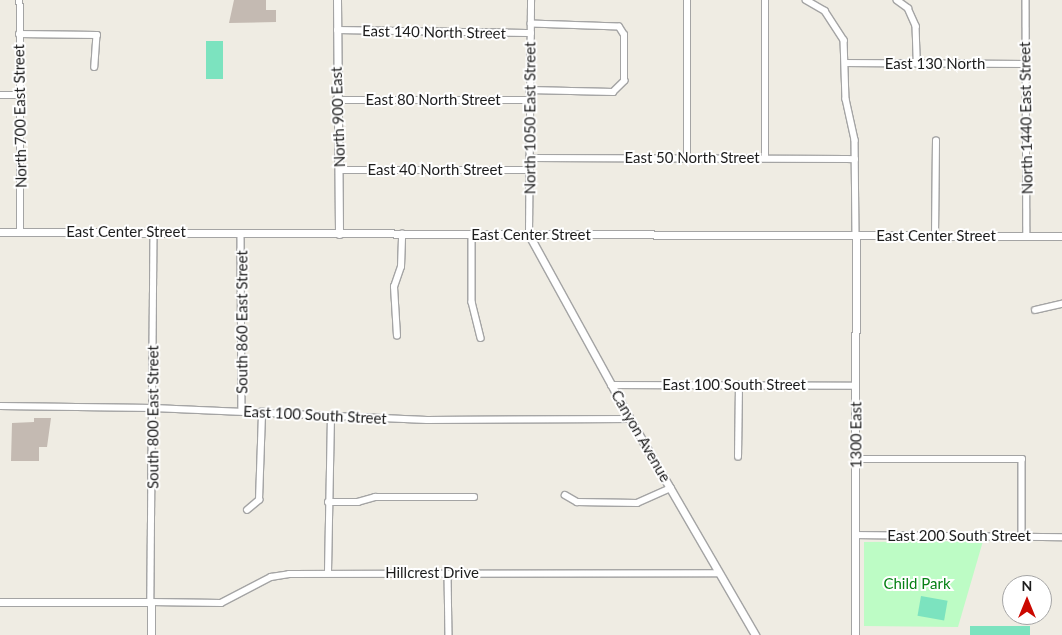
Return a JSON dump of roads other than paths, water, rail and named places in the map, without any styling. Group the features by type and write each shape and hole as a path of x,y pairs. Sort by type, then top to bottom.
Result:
{"street":[{"name":"North 700 East Street","path":"20,0 21,231"},
{"name":"North 900 East","path":"338,0 336,100 340,170 339,234"},
{"name":"North 1050 East Street","path":"529,235 531,0"},
{"path":"687,0 687,158"},
{"path":"765,0 765,158"},
{"path":"806,0 833,21 843,34 855,159 856,236"},
{"path":"897,0 908,8 916,26 917,63"},
{"name":"North 1440 East Street","path":"1026,0 1024,64 1027,236"},
{"path":"529,90 619,90 624,81 622,30 614,25 531,24"},
{"name":"East 140 North Street","path":"337,30 531,33"},
{"path":"19,34 97,36 95,67"},
{"name":"East 130 North","path":"845,63 1024,64"},
{"path":"0,95 19,95"},
{"name":"East 80 North Street","path":"336,100 529,100"},
{"path":"935,236 936,141"},
{"name":"East 50 North Street","path":"529,158 855,159"},
{"name":"East 40 North Street","path":"340,170 530,170"},
{"name":"East Center Street","path":"0,232 1062,236"},
{"name":"South 800 East Street","path":"152,602 154,232"},
{"name":"South 860 East Street","path":"241,233 242,411"},
{"path":"397,336 394,287 401,267 402,234"},
{"path":"472,235 472,302 482,338"},
{"name":"Canyon Avenue","path":"529,235 630,419 755,635"},
{"name":"1300 East","path":"855,635 856,236"},
{"path":"1035,310 1062,304"},
{"name":"East 100 South Street","path":"611,385 856,386"},
{"path":"738,457 739,385"},
{"name":"East 100 South Street","path":"0,406 153,408 331,416 630,419"},
{"path":"247,510 259,500 262,412"},
{"path":"328,572 331,416"},
{"path":"856,459 1022,459 1022,536"},
{"path":"565,495 577,502 637,503 670,488"},
{"path":"328,502 358,502 375,497 474,497"},
{"name":"East 200 South Street","path":"856,535 1062,537"},
{"name":"Hillcrest Drive","path":"152,602 221,603 271,577 328,572 448,574 719,573"},
{"path":"448,574 448,635"},
{"path":"0,602 152,602 151,635"}],"park label":[{"name":"Child Park","path":"917,584"}]}
